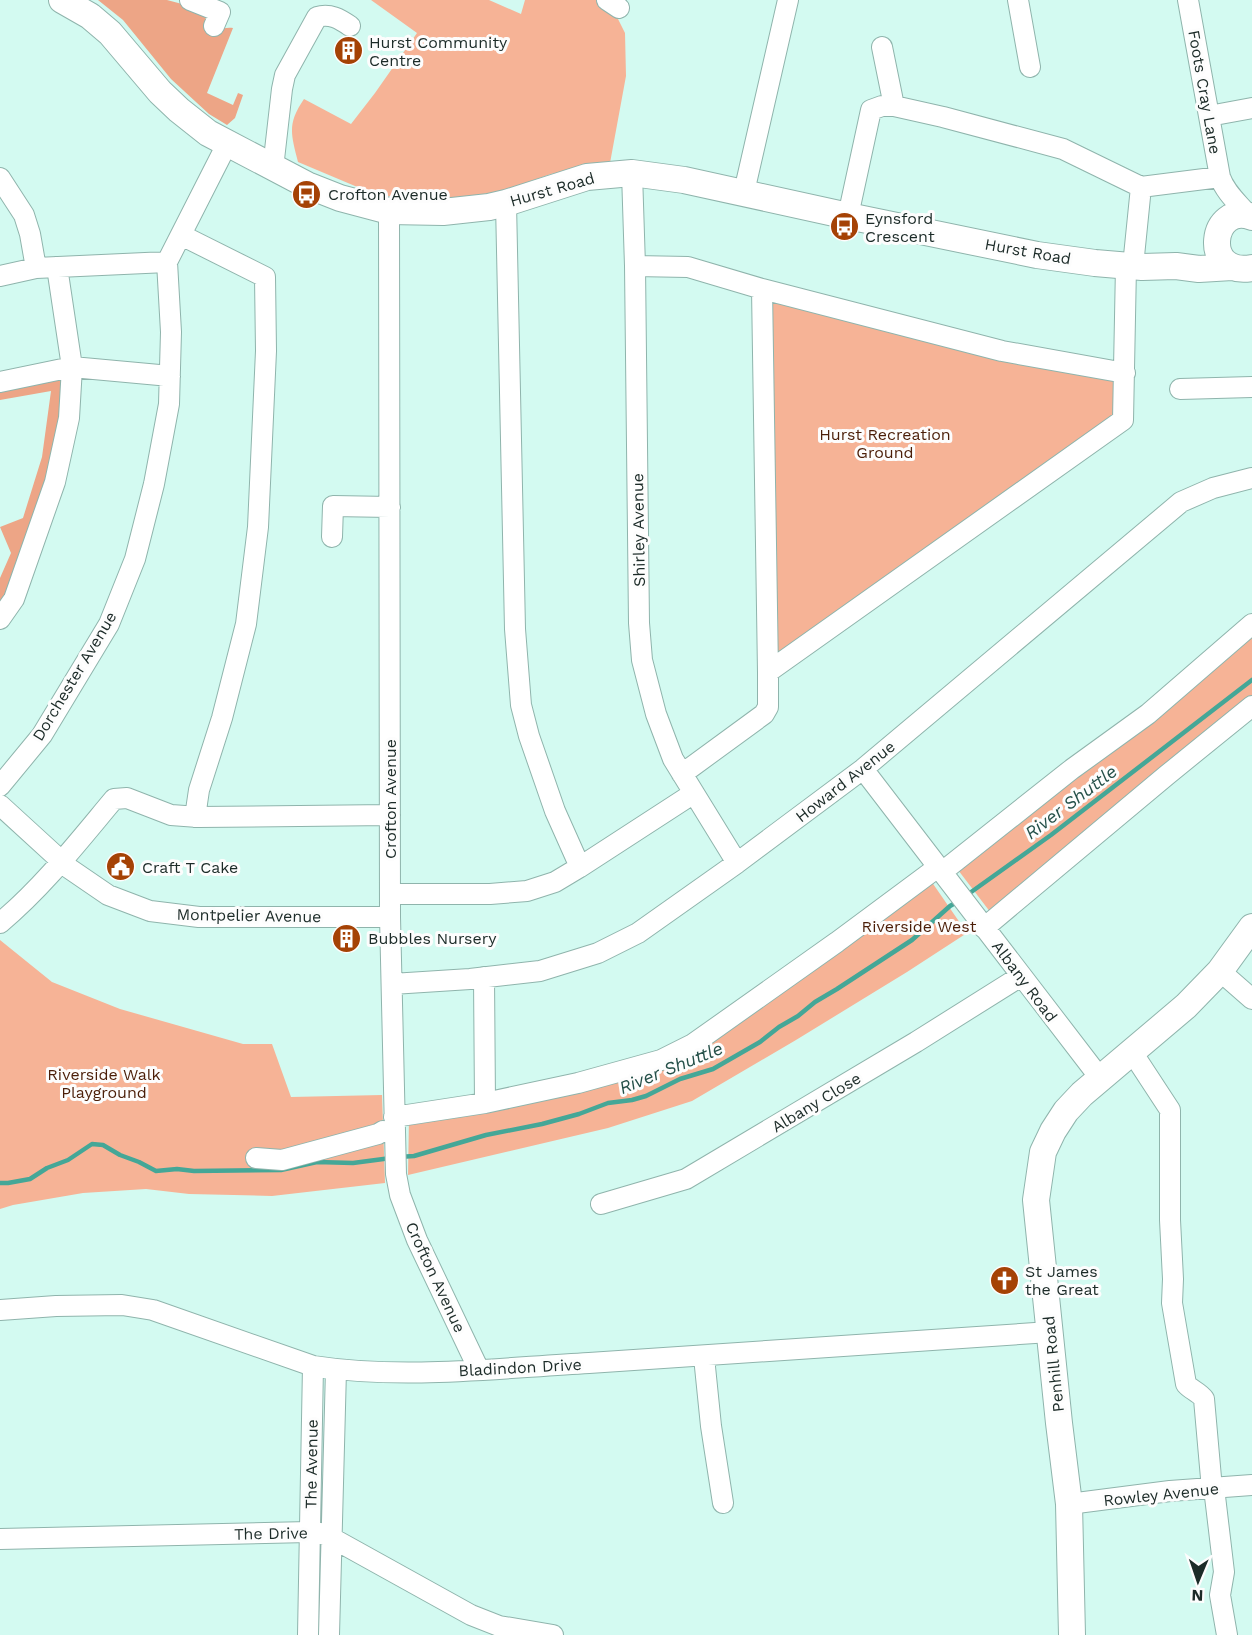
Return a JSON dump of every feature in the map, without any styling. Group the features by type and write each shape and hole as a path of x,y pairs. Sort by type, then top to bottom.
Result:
{"main road":[{"name":"Hurst Road","path":"67,1 110,33 160,92 208,133 307,185 340,198 389,211 443,212 489,207 586,177 632,173 744,192 1037,255 1130,266 1244,270"},
{"name":"Hurst Road","path":"1176,266 1198,255 1224,222 1234,216 1250,216"},
{"name":"Hurst Road","path":"1218,232 1217,249 1221,258 1226,264 1244,270"},
{"name":"Penhill Road","path":"1072,1635 1069,1504 1036,1200 1043,1152 1066,1112 1100,1078 1186,1006 1220,971 1252,927"}],"street":[{"path":"190,0 220,12 214,26"},
{"path":"744,192 788,0"},
{"path":"1017,0 1029,67"},
{"name":"Foots Cray Lane","path":"1188,0 1221,180 1218,232"},
{"path":"273,168 282,89 285,75 297,52 317,17 332,16 350,26"},
{"path":"882,47 894,106"},
{"path":"848,216 871,110 882,105 943,117 1064,148 1141,187 1221,180"},
{"path":"1209,116 1252,108"},
{"path":"0,276 36,268 167,262 227,144"},
{"name":"Shirley Avenue","path":"632,173 639,623 642,660 656,714 673,759 737,863"},
{"path":"0,178 24,215 36,268"},
{"name":"Foots Cray Lane","path":"1221,180 1234,200 1250,216"},
{"path":"768,672 1124,420 1130,266 1141,187"},
{"path":"506,203 515,629 522,705 529,736 555,811 580,867"},
{"name":"Crofton Avenue","path":"389,211 392,984 389,1129 398,1189 417,1240 479,1370"},
{"path":"181,235 265,277 266,351 258,527 246,624 222,718 199,790 195,817"},
{"name":"Dorchester Avenue","path":"0,786 42,735 109,624 135,559 154,484 169,405 171,332 167,262"},
{"path":"635,266 688,267 762,289 1002,351 1125,374"},
{"path":"0,619 14,599 55,482 69,418 72,367 57,267"},
{"path":"682,774 764,714 768,707 762,289"},
{"path":"0,382 72,367 170,376"},
{"path":"1180,389 1252,387"},
{"name":"Howard Avenue","path":"392,984 540,971 598,953 638,933 863,770 1181,502 1213,488 1252,478"},
{"path":"332,537 333,506 390,507"},
{"path":"256,1158 282,1160 485,1103 578,1083 661,1060 693,1044 940,869 1148,714 1252,624"},
{"path":"984,928 1252,706"},
{"name":"Albany Road","path":"863,770 1100,1078"},
{"path":"390,894 490,894 527,891 555,882 694,793"},
{"path":"0,922 63,862 114,799 127,798 171,815 195,817 390,815"},
{"name":"Montpelier Avenue","path":"0,805 70,869 108,895 150,911 199,917 390,917"},
{"path":"1220,971 1252,999"},
{"name":"Albany Close","path":"601,1204 686,1179 916,1042 1021,976"},
{"path":"484,977 485,1103"},
{"path":"1132,1053 1170,1110 1173,1316 1186,1383 1190,1389 1201,1394 1204,1399 1211,1478 1224,1572 1220,1595 1227,1635"},
{"name":"Bladindon Drive","path":"0,1310 122,1305 153,1310 313,1366 336,1370 384,1372 479,1370 704,1357 1050,1332"},
{"path":"704,1357 711,1426 723,1503"},
{"name":"The Avenue","path":"308,1635 313,1366"},
{"name":"The Avenue","path":"329,1635 336,1370"},
{"name":"Rowley Avenue","path":"1069,1504 1170,1491 1252,1485"},
{"name":"The Drive","path":"0,1539 320,1533 471,1615 499,1626 553,1635"}],"green space":[{"path":"371,0 489,0 521,14 525,0 600,0 614,11 625,33 626,76 610,163 551,174 502,191 446,200 395,198 355,186 298,162 292,129 295,115 304,99 351,124 417,33"},
{"name":"Hurst Recreation Ground","path":"769,296 1119,380 1116,421 771,663"},
{"path":"1252,631 1252,705 994,917 955,866"},
{"name":"Riverside West","path":"929,878 967,933 796,1040 692,1101 608,1128 408,1175 409,1118 644,1069"},
{"name":"Riverside Walk Playground","path":"0,940 52,982 120,1009 243,1044 272,1044 291,1097 382,1095 385,1183 272,1196 189,1194 146,1189 83,1193 0,1209"}],"shaded area":[{"path":"98,0 167,0 201,11 206,19 207,31 233,28 207,93 233,105 238,93 243,95 235,118 227,125 209,114 171,79 123,20"},
{"path":"69,371 55,471 0,613 0,578 11,553 0,527 23,518 42,457 51,391 0,400 0,386"}],"waterway":[{"name":"River Shuttle","path":"967,895 1051,835 1252,680"},
{"name":"River Shuttle","path":"399,1157 414,1156 486,1135 542,1124 608,1103 632,1100 646,1096 680,1079 713,1069 760,1042 815,1002 912,940 957,902"},
{"name":"River Shuttle","path":"0,1183 30,1179 47,1168 68,1160 92,1144 103,1145 156,1171 177,1169 194,1171 281,1170 317,1162 353,1163 391,1158"}],"place":[{"name":"Hurst Community Centre","path":"348,51"},
{"name":"Crofton Avenue","path":"307,194"},
{"name":"Eynsford Crescent","path":"844,227"},
{"name":"Craft T Cake","path":"121,867"},
{"name":"Bubbles Nursery","path":"347,938"},
{"name":"St James the Great","path":"1004,1280"}]}
